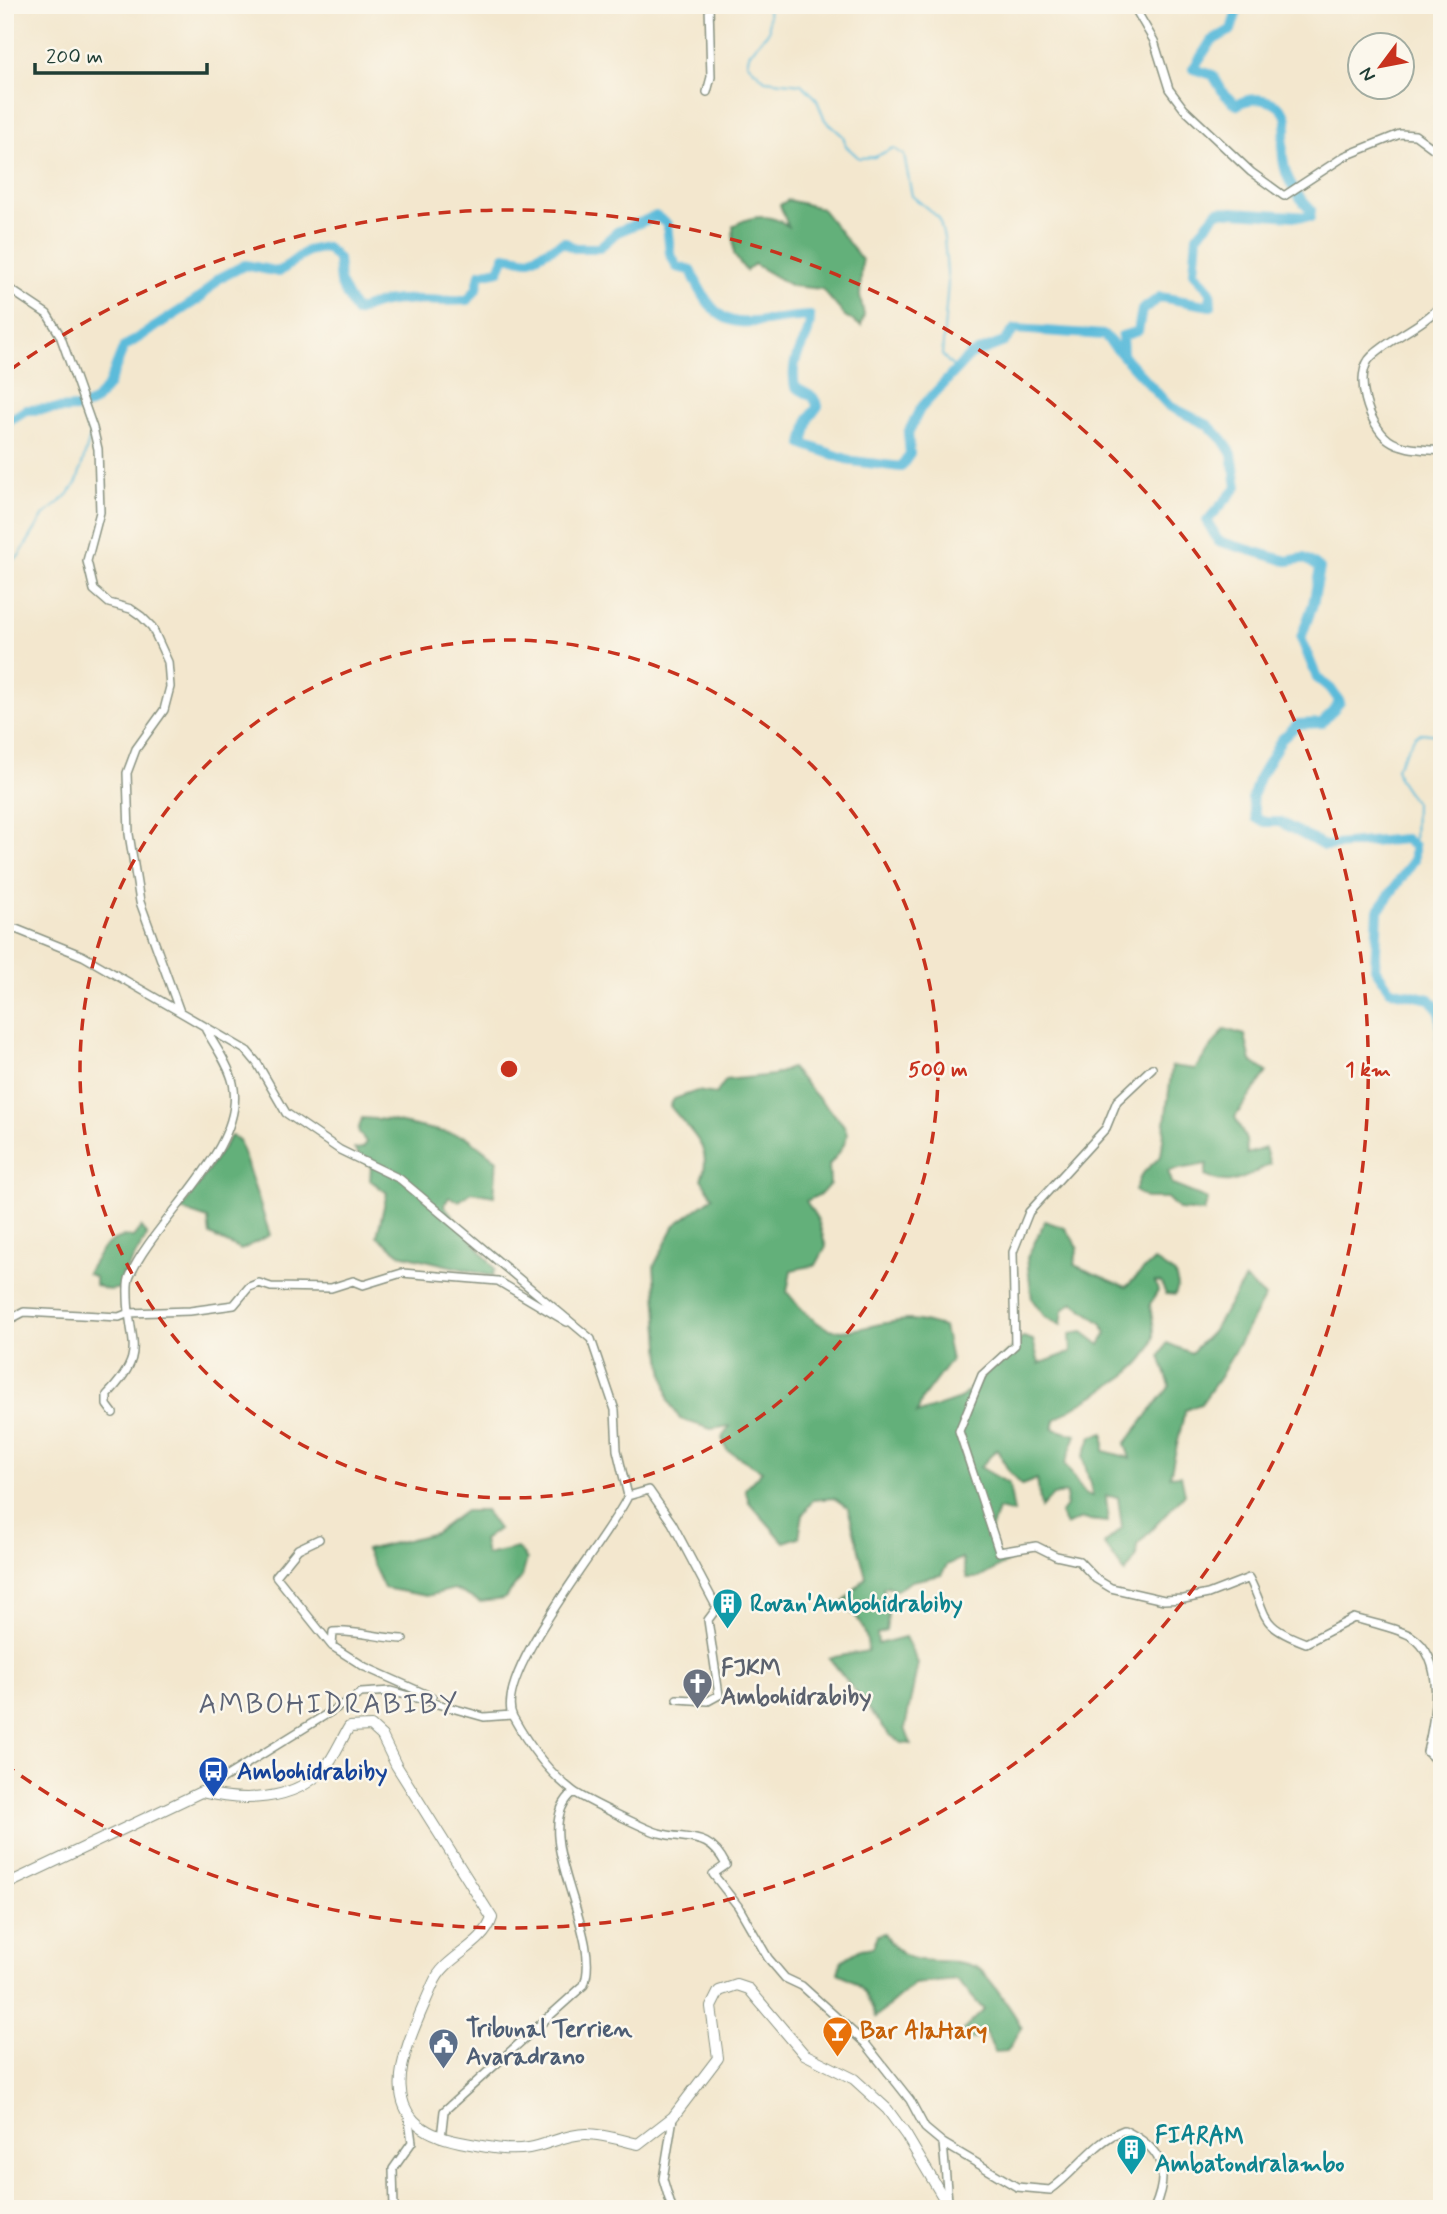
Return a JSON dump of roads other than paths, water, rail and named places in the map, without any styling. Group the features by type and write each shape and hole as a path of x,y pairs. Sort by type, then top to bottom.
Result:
{"main road":[{"path":"5,1885 201,1792 217,1796 262,1797 288,1794 324,1769 349,1727 371,1726 382,1736 402,1776 492,1918 487,1932 437,1975 401,2059 401,2094 407,2110 419,2126 441,2138 482,2146 528,2148 585,2134 638,2144 673,2117 718,2058 710,2007 719,1991 737,1985 749,1989 804,2054 854,2079 887,2109 906,2135 949,2208"}],"street":[{"path":"707,92 711,77 709,5"},
{"path":"1133,5 1154,41 1169,89 1184,109 1251,172 1284,196 1294,192 1345,156 1400,134 1415,135 1442,155"},
{"path":"5,286 47,314 60,335 98,449 100,512 87,561 88,577 94,590 108,603 131,609 152,627 168,662 170,687 164,709 136,750 127,773 129,834 140,902 180,1012"},
{"path":"1442,304 1428,319 1371,356 1364,367 1364,382 1375,425 1388,439 1402,446 1442,451"},
{"path":"5,929 16,929 83,956 206,1030 247,1051 286,1113 340,1150 400,1179 508,1271 555,1306 579,1330"},
{"path":"113,1413 107,1405 107,1395 119,1382 135,1352 129,1313 128,1279 148,1242 197,1180 232,1124 233,1082 206,1030"},
{"path":"1152,1068 1118,1101 1106,1128 1029,1212 1013,1252 1015,1345 982,1375 959,1431 999,1552 1036,1546 1079,1561 1096,1579 1111,1588 1164,1600 1208,1594 1250,1578 1258,1604 1268,1623 1306,1643 1354,1618 1412,1636 1429,1657 1437,1680 1438,1700 1427,1752 1442,1766"},
{"path":"5,1322 24,1312 98,1317 190,1311 234,1305 249,1287 259,1283 271,1287 320,1289 353,1281 363,1285 402,1273 431,1273 498,1281 591,1339 615,1410 617,1450 628,1496"},
{"path":"677,1699 708,1701 719,1695 708,1620 717,1608 672,1523 649,1490 628,1496 574,1574 533,1644 509,1704 512,1715 532,1747 574,1792 658,1833 694,1836 719,1851 726,1865 713,1874 738,1906 768,1958 785,1978 802,1986 865,2043 910,2100 925,2128 943,2143 1017,2187 1050,2190 1071,2175 1106,2136 1124,2130 1145,2140 1158,2157 1164,2186 1154,2209"},
{"path":"319,1539 298,1549 276,1576 332,1646 365,1667 433,1697 437,1702"},
{"path":"332,1646 333,1632 403,1639"},
{"path":"201,1792 361,1693 391,1691 484,1717 512,1715"},
{"path":"441,2138 444,2111 584,1985 588,1969 585,1942 557,1835 562,1807 574,1792"},
{"path":"394,2209 393,2169 412,2143 407,2110"},
{"path":"672,2209 663,2179 673,2117"},
{"path":"943,2143 949,2208"}],"waterway":[{"path":"768,5 769,31 750,52 747,63 765,80 801,84 816,98 825,120 843,136 846,146 859,158 875,157 893,148 904,155 912,196 939,218 944,238 948,283 942,355 955,369"},
{"path":"1123,353 1122,336 1138,331 1142,310 1160,297 1211,306 1210,291 1194,272 1197,236 1218,211 1310,217 1311,210 1293,188 1283,162 1283,139 1287,122 1284,113 1266,100 1250,100 1237,105 1224,94 1213,75 1193,69 1211,41 1231,30 1239,5"},
{"path":"5,423 26,410 81,408 94,402 108,386 124,347 200,298 218,279 245,265 279,272 307,251 326,247 338,259 340,283 356,312 399,300 468,300 477,288 480,274 499,270 505,256 528,260 564,242 574,248 599,248 617,232 656,216 667,224 670,253 677,267 691,270 713,309 725,318 752,322 810,316 807,335 795,365 795,387 813,397 818,406 809,418 803,444 852,461 901,467 910,454 908,433 920,409 970,355 1004,342 1015,329 1104,335 1169,406 1208,425 1232,454 1237,487 1207,521 1218,541 1287,561 1304,558 1320,568 1313,604 1301,638 1317,678 1331,689 1340,702 1322,723 1298,724 1281,740 1258,780 1252,799 1256,818 1265,822 1280,822 1324,846 1405,839 1414,846 1414,860 1378,911 1375,968 1390,990 1430,999 1440,1012 1442,1062"},
{"path":"5,565 19,556 44,515 68,495 77,482 90,437 81,408"},
{"path":"1414,846 1415,803 1399,779 1396,768 1415,736 1422,733 1438,735 1442,723"}],"place":[{"name":"Rovan'Ambohidrabiby","path":"727,1631"},
{"name":"FJKM Ambohidrabiby","path":"698,1710"},
{"name":"Ambohidrabiby","path":"214,1799"},
{"name":"Bar AlaHary","path":"837,2058"},
{"name":"Tribunal Terrien Avaradrano","path":"443,2070"},
{"name":"FIARAM Ambatondralambo","path":"1132,2177"}],"district":[{"name":"AMBOHIDRABIBY","path":"329,1705"}]}
